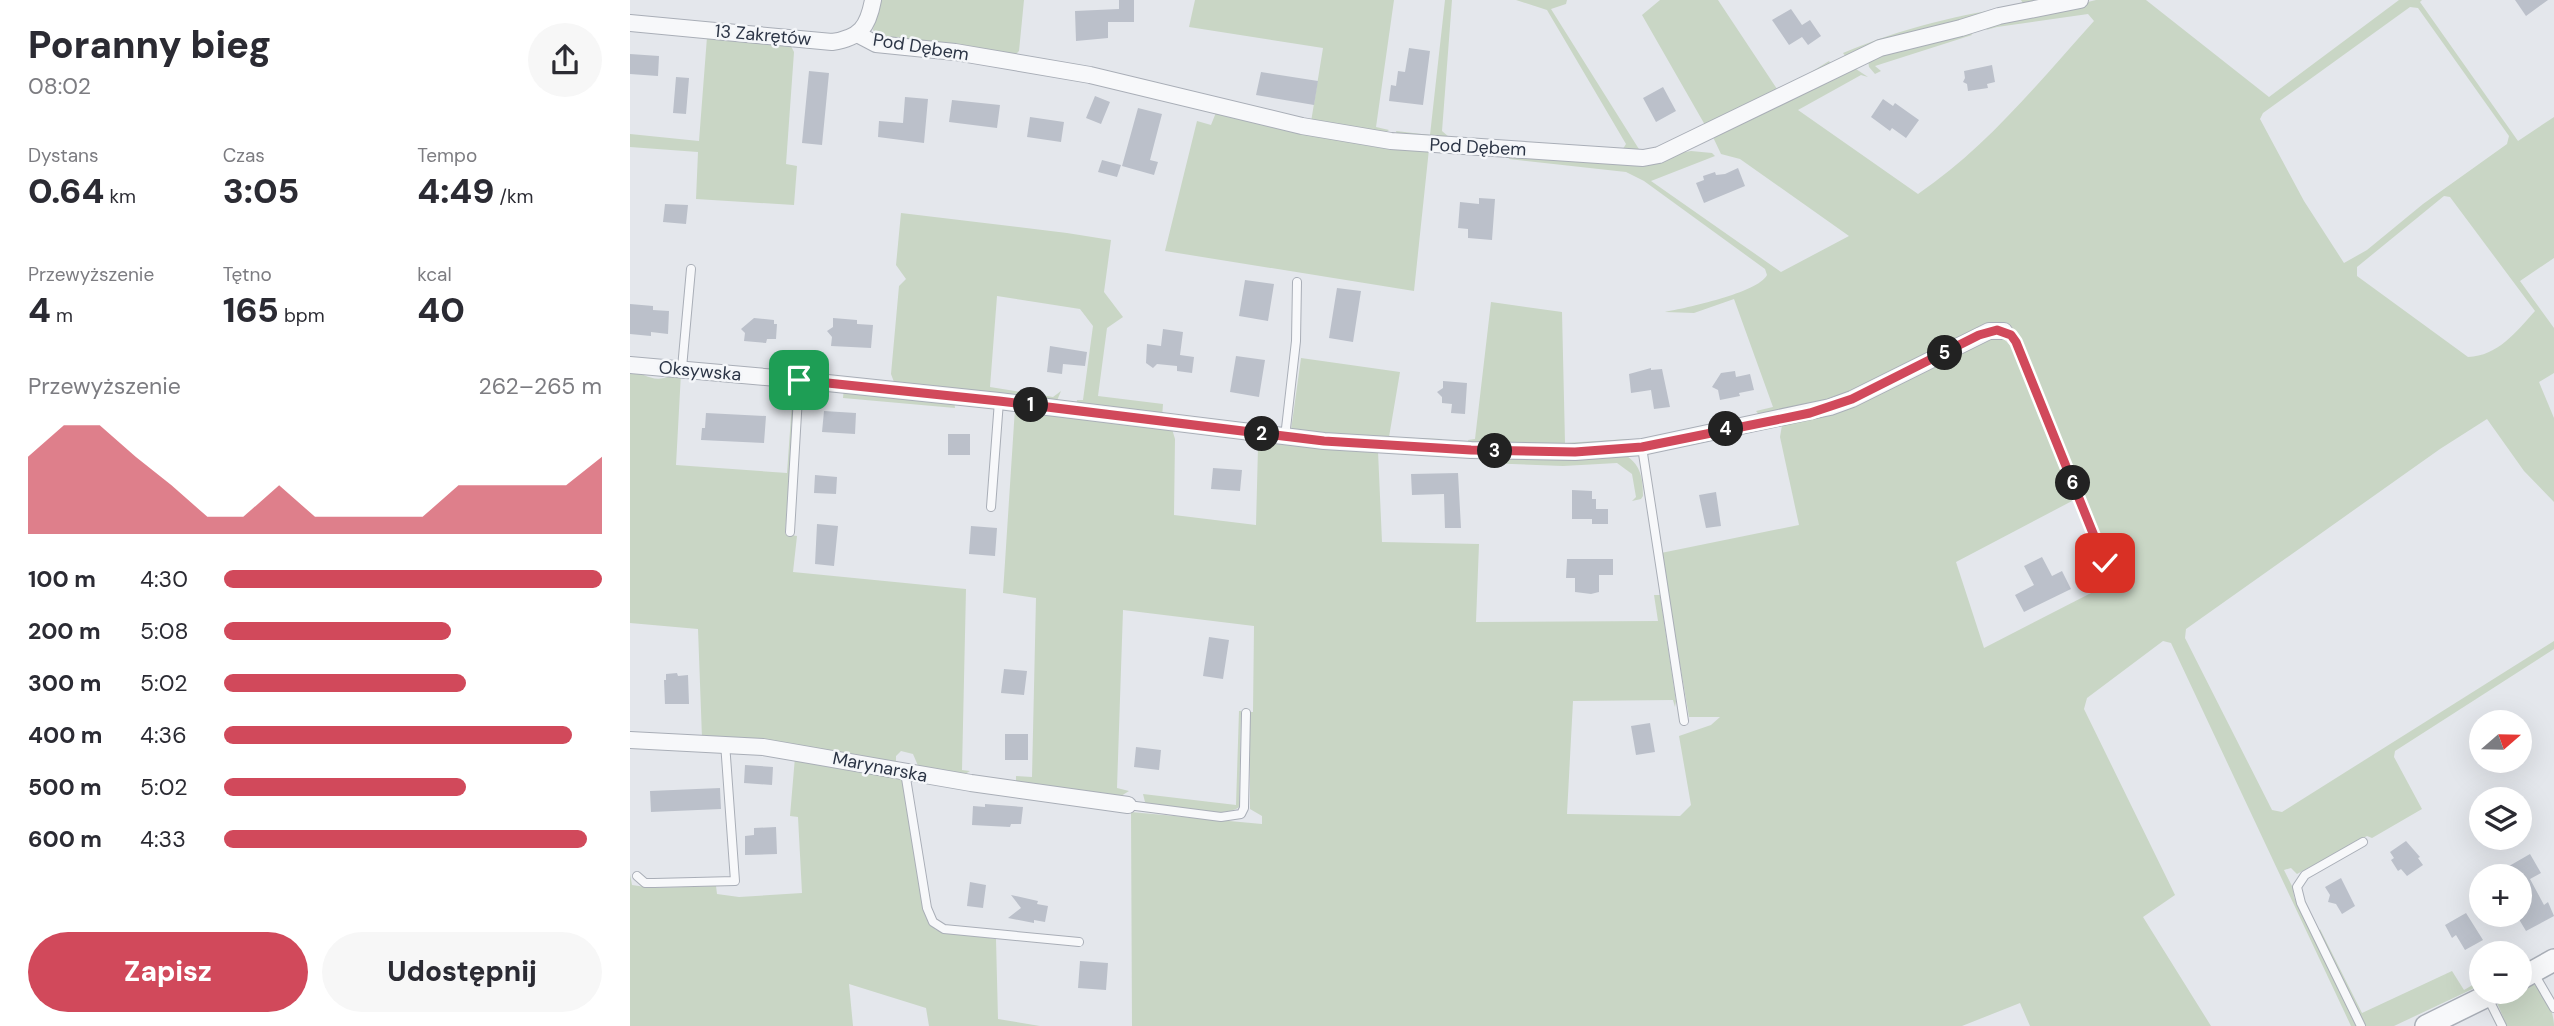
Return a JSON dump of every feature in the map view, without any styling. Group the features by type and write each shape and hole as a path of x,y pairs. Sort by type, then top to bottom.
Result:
{"street":[{"path":"857,34 866,24 873,0"},
{"name":"Pod Dębem","path":"857,34 876,44 1028,63 1119,80 1344,134 1433,146 1535,149 1643,158 1659,155 1880,48 1998,16 2080,0"},
{"name":"13 Zakrętów","path":"630,23 832,41 857,34"},
{"name":"Oksywska","path":"630,365 999,401 1285,437 1363,444 1542,452 1642,447 1830,407 1852,399 1979,335 2004,331"},
{"name":"Marynarska","path":"630,740 725,743 798,752 1024,792 1128,805"},
{"path":"2532,973 2554,960"},
{"path":"2426,1026 2471,1004"}],"lane":[{"path":"682,368 691,269"},
{"path":"1285,437 1296,341 1297,282"},
{"path":"2004,331 2016,342 2105,563"},
{"path":"790,532 799,380"},
{"path":"991,507 999,401"},
{"path":"1642,447 1684,721"},
{"path":"1128,805 1221,817 1241,814 1244,808 1246,713"},
{"path":"637,876 645,883 735,881 725,743"},
{"path":"905,772 927,908 933,922 944,929 1079,943"},
{"path":"2361,1026 2301,903 2297,887 2305,874 2363,842"},
{"path":"2532,983 2554,1007"},
{"path":"2494,1004 2502,1026"}],"green space":[{"path":"877,0 1024,0 1019,51 1015,55 882,39 873,30"},
{"path":"1195,0 1394,0 1376,127 1389,130 1383,135 1311,122 1323,48 1189,27"},
{"path":"1445,0 1452,0 1442,131 1449,137 1547,145 1397,134 1396,131 1430,135"},
{"path":"1516,0 1567,0 1566,4 1551,9 1642,154 1621,152 1626,144 1547,10"},
{"path":"1660,0 1718,0 1779,92 1829,61 1831,64 1791,89 1705,125 1642,15"},
{"path":"2021,0 2061,0 1846,57 1843,53 1932,23 2024,5"},
{"path":"2096,0 2146,0 2269,97 2399,0 2422,0 2420,2 2518,141 2554,117 2554,258 2520,281 2554,328 2554,373 2539,382 2554,418 2554,502 2524,471 2487,419 2440,449 2186,629 2185,638 2272,810 2282,812 2554,641 2554,649 2395,751 2394,757 2422,809 2372,838 2367,836 2297,874 2291,868 2284,870 2293,888 2294,897 2356,1026 2351,1026 2171,643 2163,641 2087,698 2084,709 2175,895 2143,917 2211,1026 2030,1026 2020,1003 1962,1026 1132,1026 1131,812 1262,824 1262,816 1250,809 1250,712 1253,712 1254,626 1123,610 1117,788 1129,791 1113,797 1016,787 1016,776 1032,777 1036,598 1003,593 1015,408 1172,429 1175,439 1174,515 1256,525 1260,442 1268,440 1378,451 1382,542 1479,544 1476,622 1658,621 1654,595 1660,595 1675,707 1673,700 1573,701 1567,814 1680,816 1691,805 1679,736 1711,725 1720,717 1689,717 1661,553 1799,525 1780,437 1782,425 1995,337 2005,340 2016,352 2072,501 1956,562 1984,648 2117,577 2018,336 2011,327 2001,324 1851,395 1762,418 1756,411 1773,407 1734,299 1694,313 1665,312 1720,299 1750,288 1767,275 1765,269 1644,181 1626,172 1509,159 1509,154 1691,151 1712,153 1715,156 1651,181 1781,272 1849,236 1740,159 1721,154 1712,135 1853,67 1868,77 1861,75 1798,110 1918,194 1943,176 1989,135 2094,21 2088,14 1986,30 1990,26","holes":["2410,7 2418,8 2509,136 2507,144 2423,204 2367,250 2344,263 2304,201 2260,119 2263,113","2444,196 2450,197 2535,311 2506,342 2479,356 2468,357 2357,276 2357,267"]},
{"path":"1970,32 1972,35 1875,66 1881,71 1875,74 1869,67 1868,60 1871,55"},
{"path":"707,37 790,44 794,52 786,164 797,166 794,205 696,199 698,152 630,147 630,134 699,141"},
{"path":"1217,110 1429,149 1414,291 1165,251 1197,121 1211,125"},
{"path":"901,213 1111,240 1104,292 1123,317 1107,328 1098,396 1163,404 1162,418 1076,406 1077,400 1083,400 1093,326 1080,309 997,296 990,387 1053,397 1061,391 1056,403 894,382 891,374 899,286 906,279 896,265"},
{"path":"1491,302 1562,312 1565,443 1628,439 1627,443 1585,447 1469,445 1468,440 1475,439"},
{"path":"1301,358 1400,372 1389,437 1442,439 1441,442 1388,440 1291,430"},
{"path":"630,369 655,378 681,373 676,465 787,473 793,389 795,393 785,534 797,536 793,572 966,589 962,770 970,771 965,774 919,768 913,754 901,751 896,756 896,762 850,757 847,753 833,751 827,753 702,738 698,629 630,623"},
{"path":"844,388 954,400 955,408 843,398"},
{"path":"1484,454 1627,456 1640,473 1643,496 1632,501 1636,497 1632,474 1617,463 1563,466 1484,463"},
{"path":"1239,711 1239,807 1210,812 1151,806 1145,802 1143,794 1236,805"},
{"path":"795,757 901,778 905,785 926,918 936,930 996,939 998,1019 1040,1026 929,1026 926,1008 849,984 853,1026 630,1026 630,874 632,885 652,888 716,886 717,894 739,897 802,893 798,817 790,816"},
{"path":"2320,929 2362,1013 2452,971 2464,990 2469,987 2469,991 2394,1026 2366,1026 2319,932"},
{"path":"2532,984 2536,986 2548,1002 2554,1026 2507,1026 2497,1004 2532,1004"}],"building":[{"path":"1119,0 1134,0 1134,22 1108,22 1108,38 1076,41 1075,11 1119,9"},
{"path":"2515,0 2548,0 2526,16"},
{"path":"1791,9 1802,25 1810,20 1821,36 1808,45 1802,37 1789,45 1772,20"},
{"path":"1409,48 1430,51 1423,105 1389,101 1391,85 1396,86 1398,71 1405,72"},
{"path":"630,54 659,56 658,76 630,74"},
{"path":"1992,65 1995,82 1987,84 1988,88 1968,91 1967,84 1963,82 1964,71"},
{"path":"809,71 829,73 822,145 802,143"},
{"path":"1261,72 1318,81 1314,105 1256,95"},
{"path":"676,77 689,78 686,114 673,113"},
{"path":"1663,87 1676,111 1656,122 1643,98"},
{"path":"1095,96 1110,102 1101,124 1086,118"},
{"path":"905,97 928,99 924,143 878,137 879,121 903,123"},
{"path":"1883,99 1893,106 1895,103 1919,120 1906,138 1892,128 1890,131 1871,117"},
{"path":"952,100 1000,105 997,128 949,122"},
{"path":"1138,108 1162,114 1150,160 1158,162 1154,175 1122,166"},
{"path":"1030,117 1064,122 1061,142 1027,137"},
{"path":"1102,160 1121,165 1117,177 1098,172"},
{"path":"1738,168 1745,186 1704,203 1696,183 1704,180 1703,176 1715,172 1716,175 1725,174"},
{"path":"1479,198 1495,199 1492,240 1468,238 1468,229 1458,228 1460,202 1479,204"},
{"path":"665,204 688,205 686,224 663,222"},
{"path":"1245,280 1274,284 1268,321 1239,316"},
{"path":"1337,288 1361,291 1353,342 1329,338"},
{"path":"630,304 669,311 668,334 630,334"},
{"path":"754,318 774,320 774,324 777,324 776,339 767,339 766,343 744,341 745,333 741,329"},
{"path":"833,318 857,320 857,324 873,325 871,348 831,346 832,337 827,331 833,327"},
{"path":"1163,329 1183,332 1180,355 1194,357 1192,373 1177,371 1177,366 1157,364 1153,368 1146,363 1147,344 1161,346"},
{"path":"1050,346 1087,352 1085,366 1063,364 1062,374 1047,372"},
{"path":"1236,356 1265,360 1259,397 1230,392"},
{"path":"1651,368 1662,369 1670,407 1654,409 1651,390 1631,393 1629,374"},
{"path":"1735,371 1736,377 1750,374 1754,390 1720,400 1718,390 1712,387 1721,373"},
{"path":"1443,381 1467,383 1465,414 1451,413 1452,404 1442,403 1442,397 1437,392 1443,388"},
{"path":"824,411 856,413 855,434 822,432"},
{"path":"706,413 766,416 764,443 701,440"},
{"path":"948,434 970,434 970,455 948,455"},
{"path":"1213,468 1242,470 1240,491 1211,489"},
{"path":"1458,473 1461,528 1445,528 1444,494 1412,495 1411,474"},
{"path":"815,475 837,477 836,494 814,493"},
{"path":"1572,490 1592,491 1592,499 1596,499 1596,509 1608,509 1608,524 1592,524 1592,519 1572,519"},
{"path":"1716,492 1721,526 1706,528 1699,495"},
{"path":"817,524 838,526 834,566 815,564"},
{"path":"971,526 997,528 995,556 969,554"},
{"path":"2042,557 2052,576 2062,571 2071,589 2024,612 2015,595 2034,585 2024,566"},
{"path":"1567,559 1613,559 1613,575 1599,575 1599,592 1575,592 1575,578 1566,578"},
{"path":"1209,637 1229,640 1223,679 1203,676"},
{"path":"1004,669 1027,671 1024,695 1001,693"},
{"path":"677,673 678,676 688,675 689,704 665,704 666,674"},
{"path":"1650,723 1655,752 1636,755 1631,726"},
{"path":"1005,734 1028,734 1028,760 1005,760"},
{"path":"1136,747 1161,750 1159,770 1134,767"},
{"path":"745,765 773,767 772,785 744,783"},
{"path":"720,788 721,809 651,812 650,791"},
{"path":"985,804 1023,807 1021,824 1011,824 1010,827 972,825 973,806 985,807"},
{"path":"776,827 777,854 745,855 745,836 754,835 754,828"},
{"path":"2406,841 2420,857 2418,858 2423,865 2407,876 2401,869 2398,871 2391,860 2394,858 2390,852"},
{"path":"2530,854 2541,873 2532,878 2532,864 2513,864"},
{"path":"2341,878 2355,906 2342,914 2336,904 2328,902 2330,895 2325,887"},
{"path":"970,882 986,885 983,908 967,906"},
{"path":"2532,883 2544,905 2548,902 2554,916 2526,931 2524,927 2532,927"},
{"path":"1011,895 1048,906 1045,922 1034,920 1034,923 1008,918 1021,908"},
{"path":"2466,913 2469,927 2475,927 2483,940 2469,941 2469,948 2465,950 2456,935 2452,938 2445,925"},
{"path":"1080,961 1108,963 1106,990 1078,988"}],"route":[{"path":"799,380 999,401 1324,441 1471,450 1575,452 1642,447 1810,413 1852,399 1979,335 1997,330 2011,335 2016,342 2105,563"}]}
